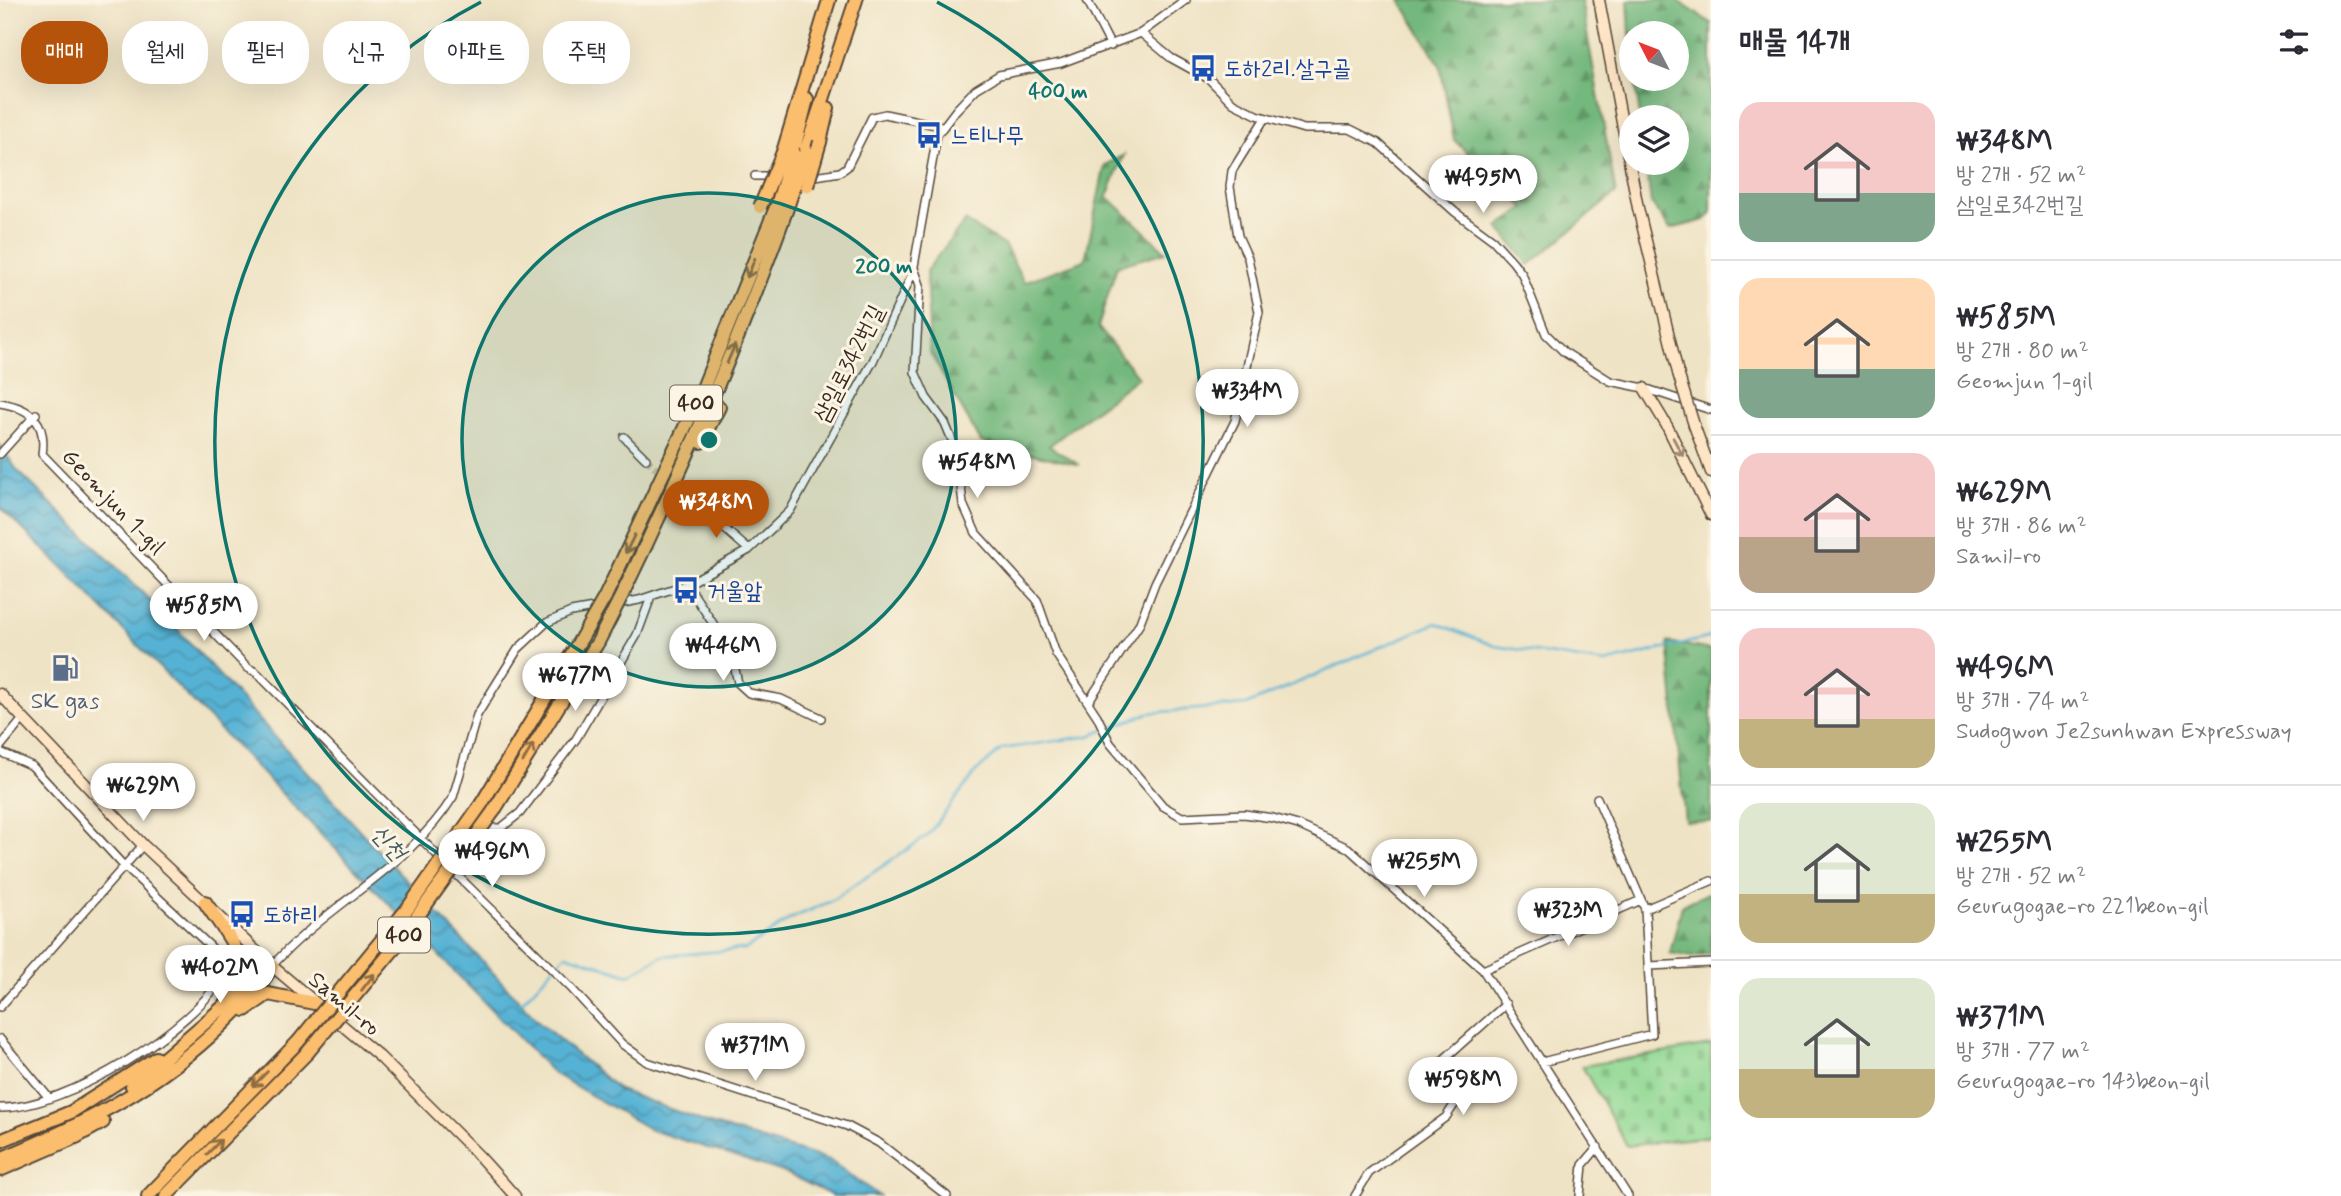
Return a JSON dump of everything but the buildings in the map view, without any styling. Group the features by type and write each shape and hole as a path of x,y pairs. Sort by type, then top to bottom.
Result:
{"highway":[{"path":"760,207 794,152 831,0"},
{"path":"807,186 856,0"},
{"name":"400","path":"166,1196 308,1052 393,950 494,813 597,642 650,538 761,284 794,152 856,0"},
{"name":"400","path":"148,1196 298,1042 408,908 482,803 605,597 662,480 782,206"},
{"path":"662,480 709,360"},
{"path":"650,538 719,407"},
{"path":"205,902 242,959 244,973 238,988 217,1014"},
{"path":"0,1150 99,1107 143,1079 237,993 272,966"},
{"path":"209,1038 260,988 272,966"},
{"path":"0,1170 76,1138 133,1104 158,1079 268,994 314,1003"},
{"path":"0,1141 71,1112 194,1033"},
{"path":"0,1159 97,1117 158,1079"},
{"path":"138,1196 223,1116"}],"main road":[{"path":"1599,0 1638,208 1678,373 1711,472"},
{"path":"1644,388 1678,447 1711,515"},
{"name":"Samil-ro","path":"0,694 143,845 272,966 380,1057 431,1106 514,1196"}],"street":[{"path":"1087,0 1111,46"},
{"path":"1186,0 1141,33 1171,58 1209,79 1233,103 1265,118 1304,129 1350,129 1378,143 1455,212 1493,240 1513,262 1522,274 1546,334 1564,352 1610,381 1644,388 1711,410"},
{"name":"삼일로342번길","path":"272,966 339,904 419,841 453,797 477,715 518,649 546,623 571,612 651,597 687,584 749,550 779,524 808,481 873,361 914,268 930,163 941,126 976,89 999,75 1061,63 1141,33"},
{"path":"755,176 814,177 840,172 847,167 872,117 885,114 941,126"},
{"path":"1088,702 1139,625 1155,583 1235,421 1259,312 1248,258 1238,236 1230,187 1232,171 1265,118"},
{"path":"914,268 920,285 915,372 926,397 946,423 957,452 963,504 976,533 1037,600 1056,654 1097,716 1110,743 1163,806 1182,817 1244,814 1273,818 1298,825 1348,848 1483,970 1629,1196"},
{"path":"0,403 16,406 35,415 0,454"},
{"name":"Geomjun 1-gil","path":"35,415 45,436 42,454 419,841"},
{"path":"624,437 646,459"},
{"path":"702,509 749,550"},
{"path":"687,584 731,650 738,684 749,693 781,699 821,718"},
{"path":"488,828 501,828 520,813 576,738 637,635 651,597"},
{"path":"0,1108 27,1106 49,1098 152,1046 214,992 225,972 211,947 123,864 33,766 0,749 23,719"},
{"path":"1542,1062 1651,1034 1645,909 1597,798"},
{"path":"419,841 571,988 622,1044 648,1062 847,1126 879,1143 947,1196"},
{"path":"0,1007 123,864 143,845"},
{"path":"1645,909 1711,881"},
{"path":"1483,970 1641,900"},
{"path":"1649,966 1711,963"},
{"path":"1355,1196 1369,1173 1446,1117 1456,1102 1443,1060 1506,1004"},
{"path":"0,1039 49,1098"},
{"path":"1580,1196 1583,1166 1598,1147"}],"green space":[{"path":"1400,0 1581,0 1616,193 1529,265 1498,227 1525,208 1454,140 1440,65"},
{"path":"1628,0 1676,0 1711,23 1711,214 1705,220 1670,229 1651,203 1648,175 1689,175 1689,105 1638,105 1637,91 1689,91 1689,21 1629,21"},
{"path":"1124,155 1107,196 1166,252 1117,266 1098,327 1138,377 1049,446 1080,465 981,442 930,353 926,271 965,221 1005,246 1024,282 1085,260 1105,165"},
{"path":"1668,642 1711,650 1711,822 1685,821"},
{"path":"1711,892 1711,953 1692,957 1670,953 1682,905"},
{"path":"1711,1045 1711,1136 1627,1146 1582,1066"}],"water":[{"path":"0,445 17,470 160,610 363,834 541,1024 619,1090 710,1124 829,1160 879,1196 833,1196 786,1173 651,1130 553,1073 63,568 0,507"}],"waterway":[{"path":"520,1004 566,954 629,975 662,956 746,949 790,919 831,901 927,836 976,772 1002,749 1089,736 1149,713 1246,705 1436,623 1495,646 1605,663 1711,637"}],"tunnel":[{"path":"646,459 664,475"},
{"path":"673,483 702,509"}],"place":[{"name":"도하2리.살구골","path":"1203,68"},
{"name":"느티나무","path":"929,135"},
{"name":"거울앞","path":"686,590"},
{"name":"SK gas","path":"65,668"},
{"name":"도하리","path":"242,914"}],"water label":[{"name":"신천","path":"389,842"}]}
